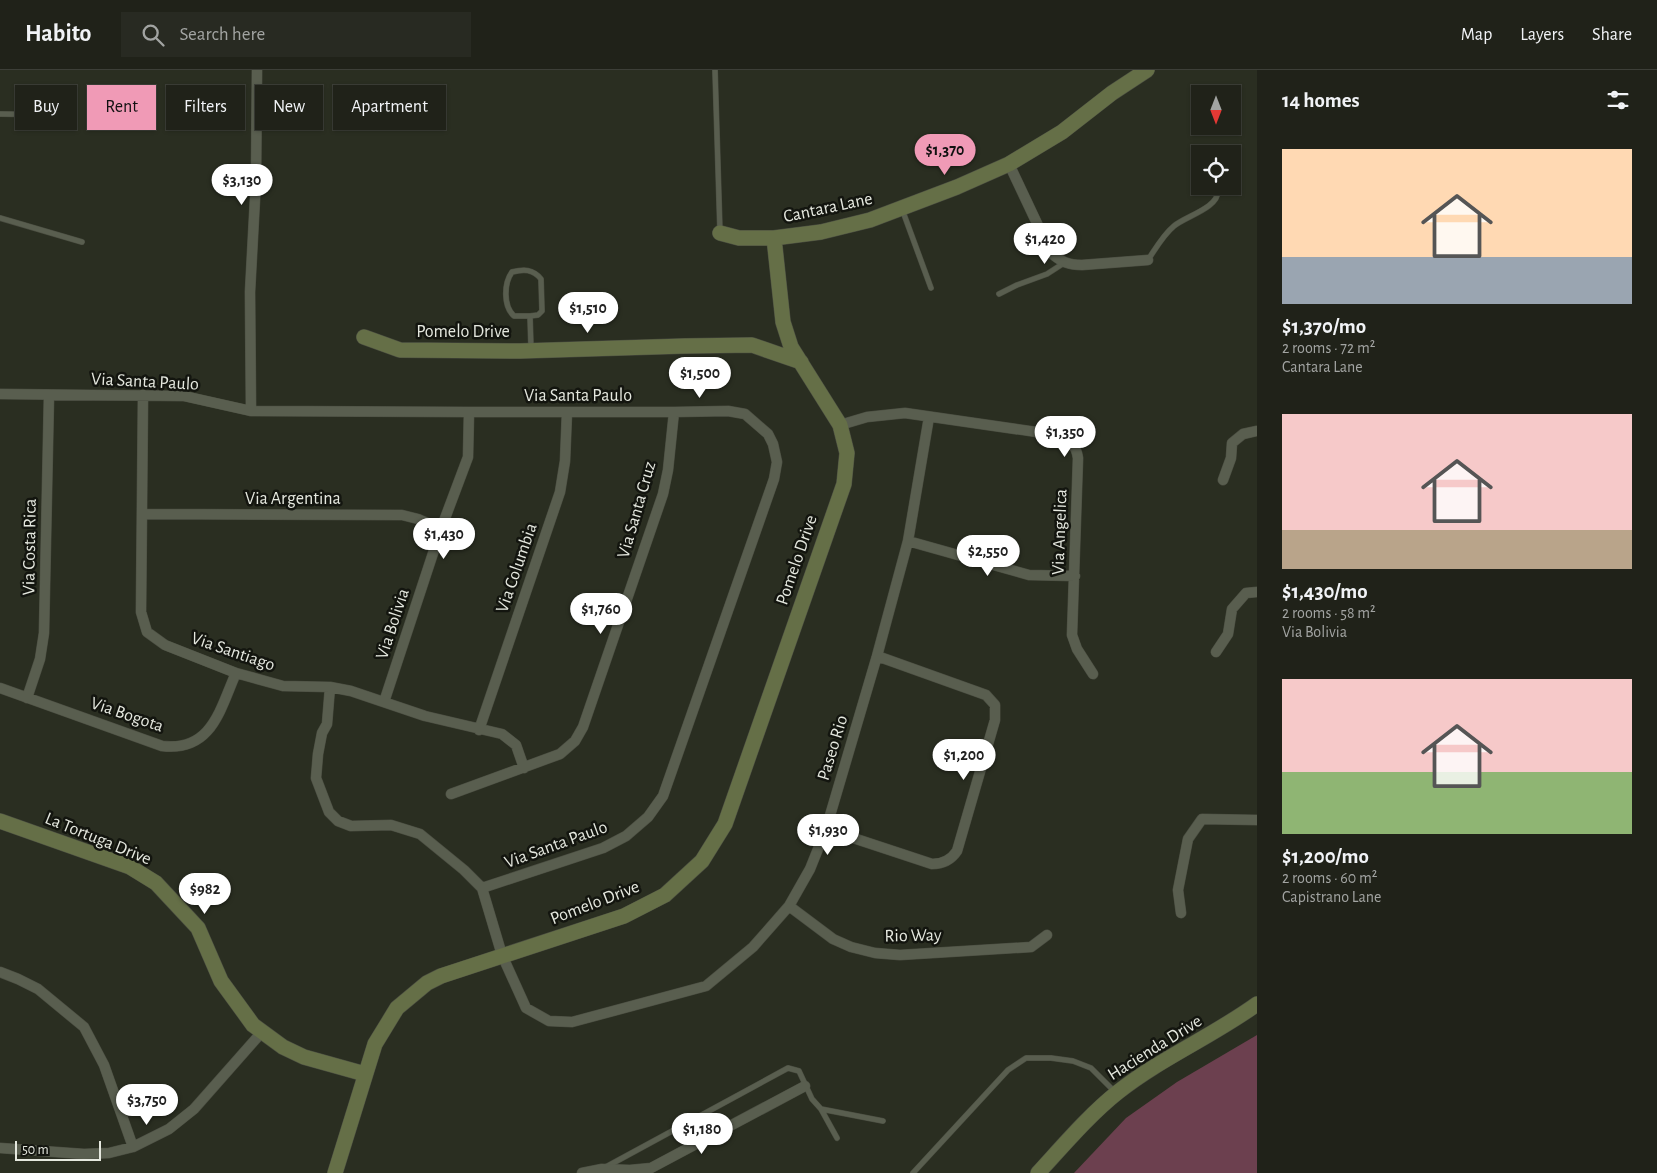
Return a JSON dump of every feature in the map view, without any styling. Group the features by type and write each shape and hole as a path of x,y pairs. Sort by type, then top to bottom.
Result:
{"street":[{"path":"251,408 251,261 256,180 257,70"},
{"name":"Cantara Lane","path":"720,233 738,238 774,238 821,232 870,220 957,187 1009,164 1062,132 1112,92 1146,70"},
{"path":"1009,164 1051,254 1058,260 1071,265 1148,260"},
{"path":"774,238 783,322 791,347 801,362"},
{"name":"Pomelo Drive","path":"335,1173 375,1044 397,1008 419,989 441,976 624,916 665,895 702,861 725,824 844,484 847,453 840,425 801,362 752,345 531,351 400,350 364,337"},
{"name":"Via Santa Paulo","path":"0,394 184,396 251,408 469,412 728,411 745,414 768,434 773,444 777,462 774,479 663,796 648,817 626,836 603,848 482,888"},
{"name":"Via Costa Rica","path":"28,698 40,659 44,634 50,395"},
{"name":"Via Santiago","path":"142,396 141,612 147,632 164,645 236,673 283,686 351,691 425,716 502,734 516,745 524,768"},
{"name":"Via Bolivia","path":"384,702 441,529 468,456 469,412"},
{"name":"Via Columbia","path":"479,730 560,492 565,461 567,412"},
{"name":"Via Santa Cruz","path":"451,794 560,754 575,740 583,727 663,494 668,470 674,412"},
{"name":"Via Angelica","path":"840,425 867,417 905,413 1057,435 1071,441 1077,450 1078,458 1072,635 1077,648 1093,674"},
{"name":"Paseo Rio","path":"482,888 502,955 526,1008 549,1021 572,1022 706,986 754,947 789,906 810,869 826,829 877,656 908,541 929,417"},
{"path":"1223,480 1231,458 1232,443 1243,434 1257,431"},
{"name":"Via Argentina","path":"142,514 402,516 418,519 441,529"},
{"path":"908,541 1029,575 1075,576"},
{"path":"1216,652 1228,634 1232,609 1246,593 1257,592"},
{"path":"826,829 932,864 940,864 952,858 957,851 995,720 995,705 986,695 877,656"},
{"name":"Via Bogota","path":"0,688 162,746 172,747 190,744 205,735 215,721 236,673"},
{"path":"330,688 327,724 322,733 316,778 328,812 338,821 351,826 391,825 420,834 464,870 482,888"},
{"path":"1181,914 1178,890 1188,839 1202,819 1257,820"},
{"name":"La Tortuga Drive","path":"0,821 130,867 156,882 198,928 221,981 253,1024 283,1047 304,1057 365,1074"},
{"name":"Rio Way","path":"789,906 833,939 851,947 875,953 900,955 1031,947 1047,935"},
{"path":"0,972 18,978 38,989 84,1027 104,1065 133,1147"},
{"name":"Hacienda Drive","path":"1038,1173 1075,1133 1117,1093 1144,1073 1234,1021 1257,1004"},
{"path":"0,1148 84,1154 110,1153 133,1147 170,1129 194,1109 262,1032"},
{"path":"582,1173 602,1169 630,1170 651,1168 806,1086"}],"lane":[{"path":"715,70 720,233"},
{"path":"0,114 15,114"},
{"path":"1148,260 1164,235 1213,203 1218,195"},
{"path":"902,208 931,288"},
{"path":"0,218 82,242"},
{"path":"998,294 1046,274 1064,262"},
{"path":"530,270 542,279 542,311 538,315 530,316 514,316 509,312 507,305 507,278 512,272 530,270"},
{"path":"530,316 531,351"},
{"path":"913,1173 1008,1070 1026,1058 1051,1058 1073,1061 1091,1068 1117,1093"},
{"path":"602,1169 788,1068 799,1071 812,1099 821,1109 837,1138"},
{"path":"821,1109 882,1121"}],"shaded area":[{"path":"1257,1035 1257,1173 1074,1173 1126,1118 1177,1082"}]}
